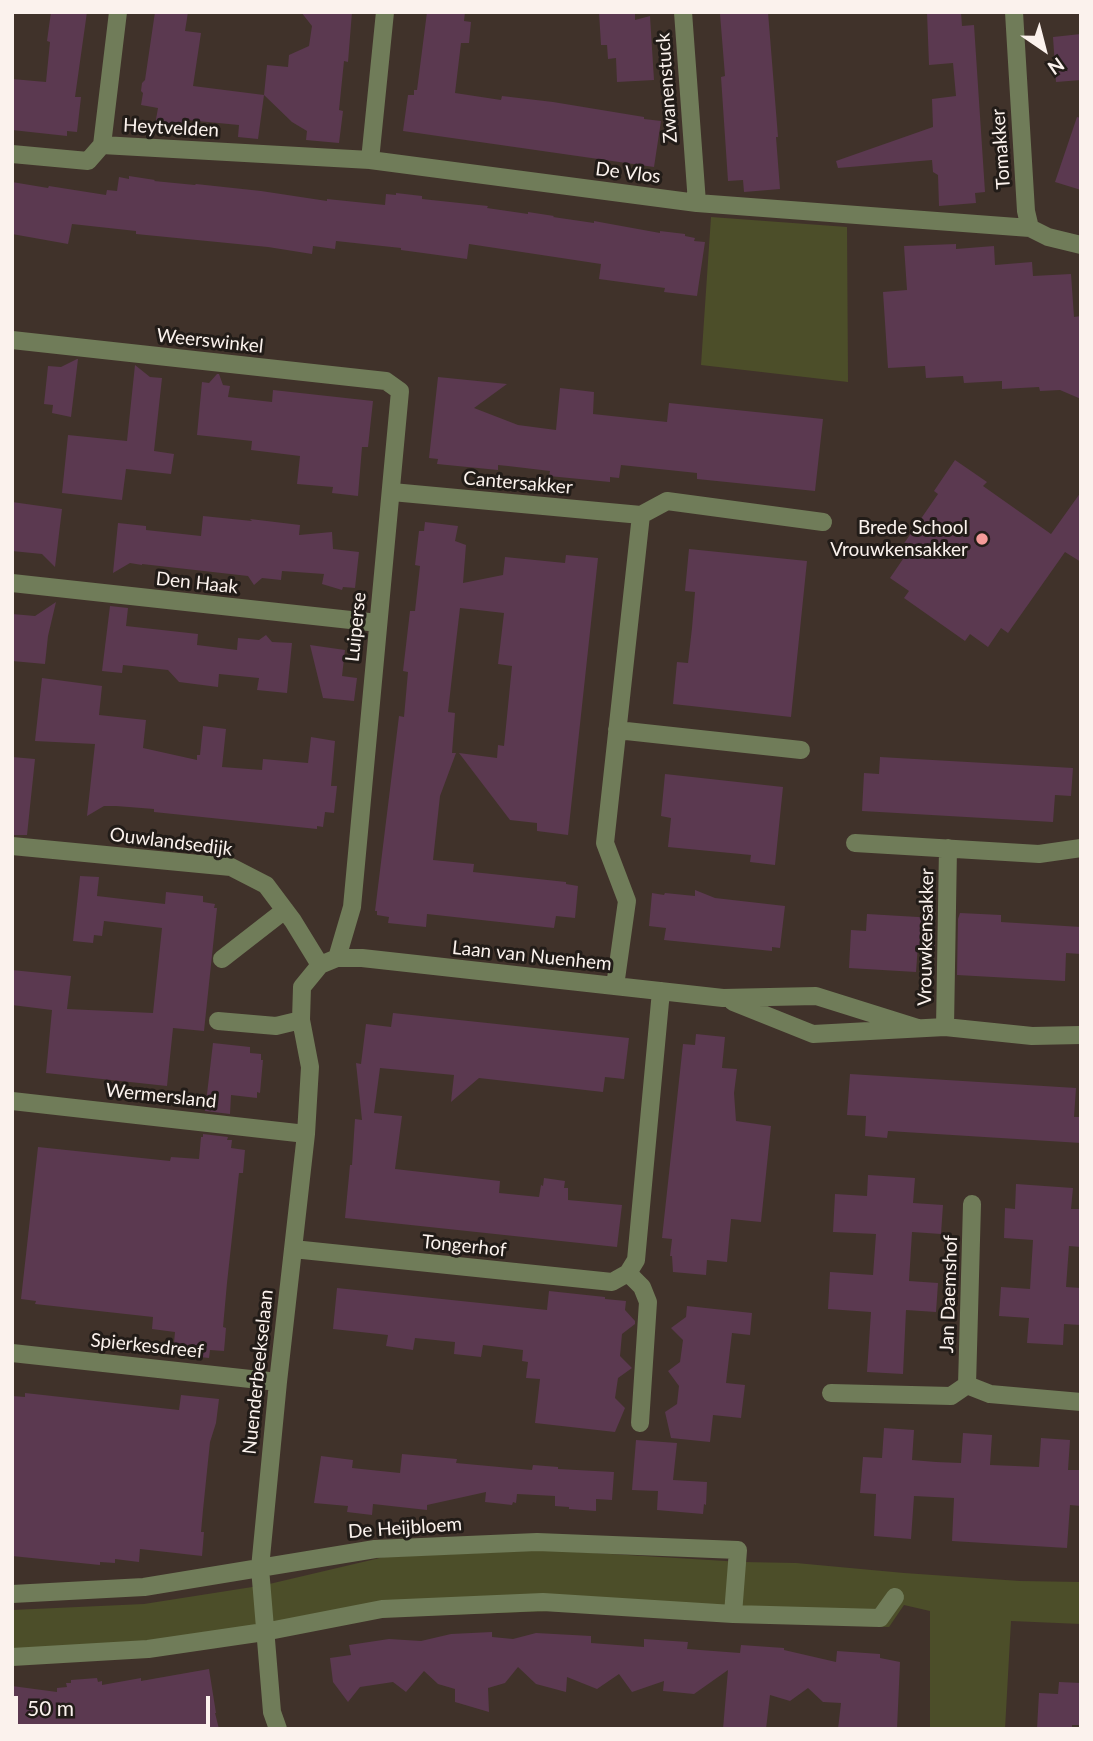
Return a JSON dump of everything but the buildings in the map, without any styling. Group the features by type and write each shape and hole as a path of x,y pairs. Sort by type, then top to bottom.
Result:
{"street":[{"name":"Heytvelden","path":"118,12 102,145 370,160"},
{"path":"370,160 385,12"},
{"name":"Zwanenstuck","path":"683,12 697,203"},
{"name":"Tomakker","path":"1014,12 1026,211 1030,228"},
{"path":"12,154 88,162 102,145"},
{"name":"De Vlos","path":"370,160 697,203 1030,228"},
{"path":"1030,228 1048,237 1081,245"},
{"name":"Weerswinkel","path":"12,340 386,381 400,391"},
{"name":"Luiperse","path":"329,961 352,907 400,391"},
{"name":"Cantersakker","path":"392,492 641,515 667,501 823,522"},
{"path":"615,986 627,901 605,843 641,515"},
{"name":"Den Haak","path":"12,583 377,623"},
{"path":"617,730 801,750"},
{"name":"Vrouwkensakker","path":"855,843 1039,854 1081,848"},
{"name":"Ouwlandsedijk","path":"12,846 232,867 266,885 329,961"},
{"name":"Vrouwkensakker","path":"945,1027 948,848"},
{"path":"222,959 285,911"},
{"name":"Laan van Nuenhem","path":"329,961 362,958 723,998 816,996 918,1028"},
{"name":"Nuenderbeekselaan","path":"278,1729 272,1712 260,1568 306,1133 310,1067 301,1020 302,987 329,961"},
{"path":"640,1423 648,1302 642,1287 628,1273 636,1260 661,992"},
{"name":"Laan van Nuenhem","path":"723,998 813,1034 945,1027 1032,1036 1081,1035"},
{"path":"218,1021 276,1026 301,1020"},
{"name":"Wermersland","path":"12,1101 306,1133"},
{"name":"Jan Daemshof","path":"967,1385 972,1204"},
{"name":"Tongerhof","path":"293,1249 612,1282 628,1273"},
{"name":"Spierkesdreef","path":"12,1353 278,1382"},
{"path":"831,1394 951,1396 967,1385 990,1394 1081,1402"},
{"name":"De Heijbloem","path":"12,1594 144,1587 375,1549 537,1542 738,1550 733,1614"},
{"path":"12,1657 148,1649 264,1632 382,1609 542,1602 733,1614 880,1618 895,1597"}],"green space":[{"path":"711,217 847,227 848,382 701,365"},
{"path":"545,1550 796,1563 1020,1581 1081,1582 1081,1624 1011,1621 1005,1729 930,1729 930,1611 904,1605 889,1627 551,1611 274,1624 152,1646 12,1654 12,1610 144,1604 265,1585 384,1557"}],"place":[{"name":"Brede School Vrouwkensakker","path":"982,539"}]}
